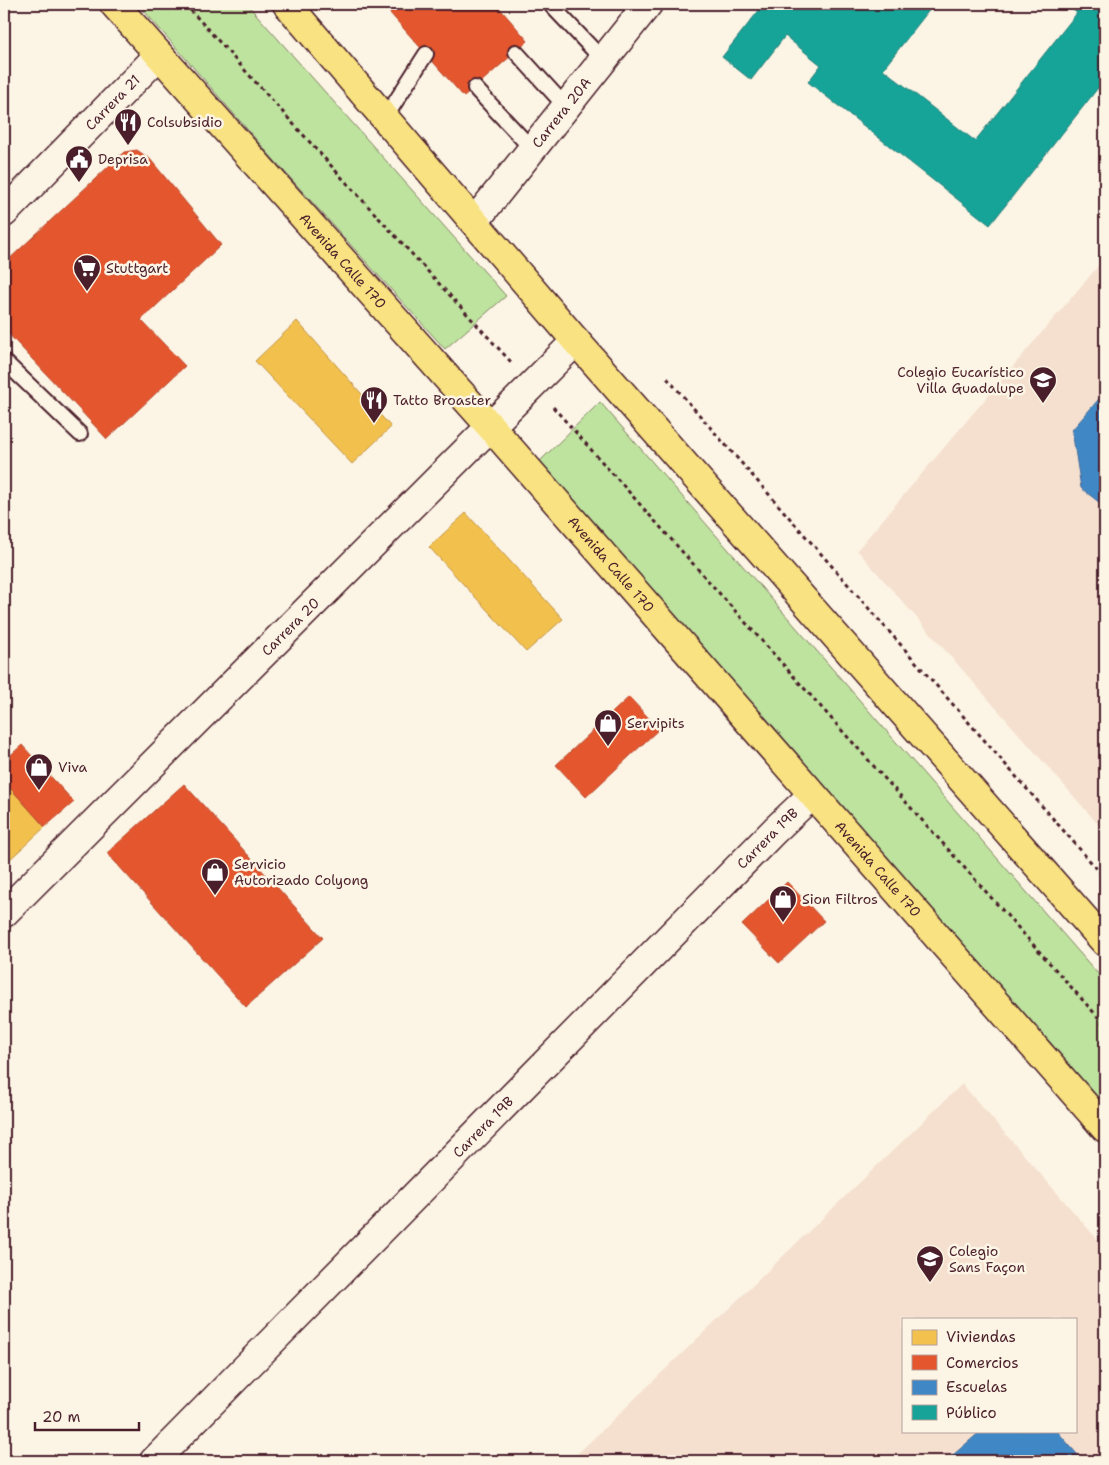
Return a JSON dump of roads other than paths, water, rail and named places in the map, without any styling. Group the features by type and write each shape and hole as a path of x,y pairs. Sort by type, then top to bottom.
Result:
{"main road":[{"name":"Avenida Calle 170","path":"114,4 490,426 1105,1128"},
{"path":"287,4 576,341 1105,942"}],"street":[{"name":"Carrera 20A","path":"474,222 648,4"},
{"name":"Carrera 21","path":"4,214 158,55"},
{"name":"Carrera 20","path":"6,906 576,341"},
{"name":"Carrera 19B","path":"154,1461 768,837 812,795"}],"lane":[{"path":"550,4 603,60"},
{"path":"516,52 566,107"},
{"path":"385,118 426,54"},
{"path":"475,88 532,149"},
{"path":"4,360 80,434"}],"place":[{"name":"Colsubsidio","path":"128,146"},
{"name":"Deprisa","path":"79,183"},
{"name":"Stuttgart","path":"87,292"},
{"name":"Colegio Eucarístico Villa Guadalupe","path":"1043,404"},
{"name":"Tatto Broaster","path":"374,424"},
{"name":"Servipits","path":"608,747"},
{"name":"Viva","path":"39,791"},
{"name":"Servicio Autorizado Colyong","path":"215,896"},
{"name":"Sion Filtros","path":"783,923"},
{"name":"Colegio Sans Façon","path":"930,1283"}]}
